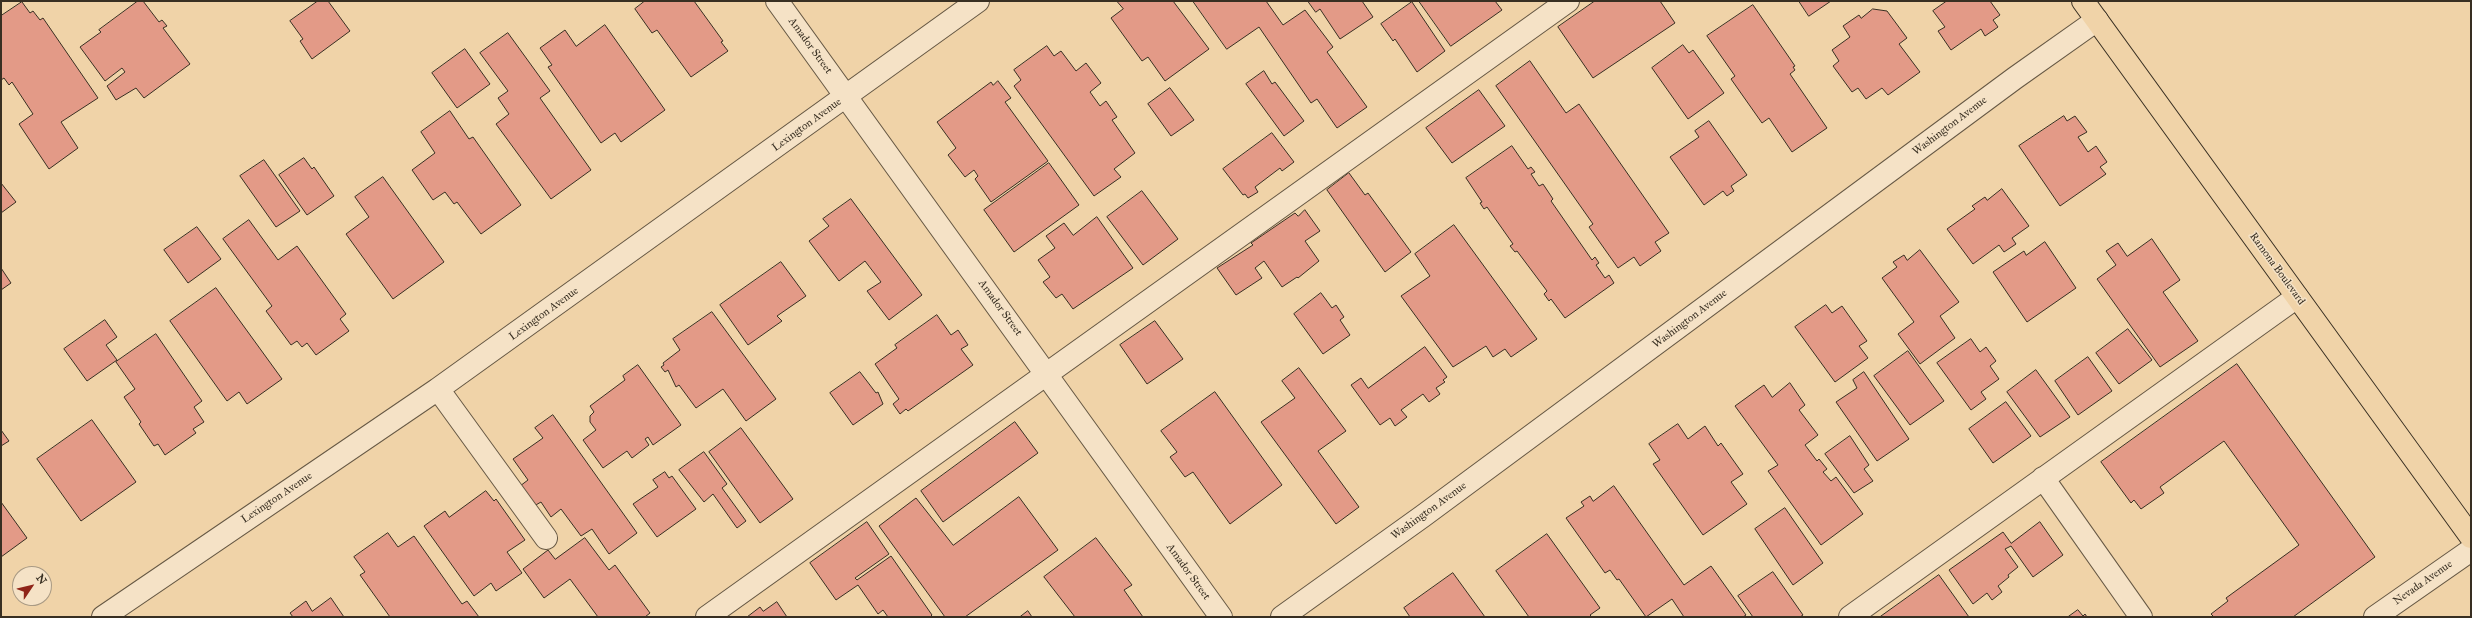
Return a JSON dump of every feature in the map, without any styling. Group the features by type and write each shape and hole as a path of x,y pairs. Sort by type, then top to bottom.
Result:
{"main road":[{"name":"Ramona Boulevard","path":"2083,1 2471,537"}],"street":[{"name":"Amador Street","path":"777,1 847,96 1221,617"},
{"path":"707,617 1568,1"},
{"name":"Lexington Avenue","path":"103,617 438,389 847,96 972,3"},
{"name":"Washington Avenue","path":"1282,617 1423,516 2002,87 2097,20"},
{"path":"1850,617 2297,297"},
{"path":"438,389 546,538"},
{"path":"2043,478 2141,617"},
{"name":"Nevada Avenue","path":"2375,617 2471,550"}],"building":[{"path":"138,1 143,1 159,22 162,20 167,26 163,28 190,64 144,98 136,88 116,100 107,86 125,72 122,68 105,81 80,47 101,32 99,30"},
{"path":"318,1 328,1 350,31 312,59 300,41 303,39 290,21"},
{"path":"645,1 694,1 723,41 721,42 728,51 691,77 657,30 652,33 635,9"},
{"path":"1117,1 1173,1 1209,49 1165,81 1148,57 1142,61 1111,18 1123,9"},
{"path":"1193,1 1266,1 1283,25 1305,10 1333,47 1327,52 1367,107 1337,128 1317,99 1311,103 1259,27 1227,49"},
{"path":"1308,1 1362,1 1373,17 1340,39 1320,9 1316,12"},
{"path":"1419,1 1495,1 1502,10 1451,46"},
{"path":"1595,1 1660,1 1675,23 1593,78 1558,27"},
{"path":"1799,1 1831,1 1809,16"},
{"path":"1947,1 1990,1 2000,15 1993,20 1998,27 1985,36 1981,29 1951,50 1938,31 1945,27 1933,11"},
{"path":"22,2 30,13 33,11 40,20 43,18 98,98 61,122 78,148 49,169 19,124 33,114 12,82 9,85 4,78 1,80 1,16"},
{"path":"1412,2 1445,51 1417,72 1395,39 1393,41 1381,24"},
{"path":"1753,5 1795,66 1793,67 1795,70 1790,74 1827,128 1792,152 1769,118 1762,123 1731,79 1735,76 1707,36"},
{"path":"1873,9 1887,11 1907,38 1899,44 1920,72 1888,95 1882,88 1866,99 1858,88 1852,92 1833,66 1839,61 1832,50 1850,37 1843,26 1859,15 1861,18"},
{"path":"605,25 665,110 621,142 615,133 601,143 548,67 552,65 540,48 565,30 576,46"},
{"path":"508,33 550,91 540,98 591,170 551,199 496,124 509,114 498,98 508,91 480,53"},
{"path":"1683,45 1689,53 1693,50 1724,93 1688,119 1652,68"},
{"path":"1047,46 1054,56 1061,51 1076,71 1086,63 1101,83 1090,92 1100,106 1106,101 1117,117 1112,120 1135,153 1114,169 1121,177 1094,196 1014,86 1021,80 1014,70"},
{"path":"465,49 490,84 457,108 432,73"},
{"path":"1530,61 1566,113 1579,104 1669,233 1655,242 1661,251 1640,266 1634,257 1618,268 1589,227 1593,224 1496,86"},
{"path":"1264,71 1272,84 1275,82 1304,121 1284,136 1246,84"},
{"path":"998,81 1011,98 1005,102 1048,161 991,202 975,179 978,176 974,170 965,177 948,155 956,148 937,122 991,82 993,85"},
{"path":"1170,88 1194,120 1171,136 1148,104"},
{"path":"1479,90 1505,126 1452,163 1426,128"},
{"path":"450,111 469,139 473,137 521,205 481,234 457,202 454,204 445,192 433,200 412,170 435,153 421,132"},
{"path":"2064,116 2067,121 2075,116 2087,132 2078,137 2088,152 2096,146 2107,162 2100,167 2106,174 2060,206 2019,146"},
{"path":"1709,121 1747,175 1731,186 1734,191 1727,196 1723,191 1704,205 1670,157 1699,137 1695,131"},
{"path":"1272,133 1294,162 1282,171 1280,168 1255,187 1258,192 1248,198 1245,194 1243,195 1223,169"},
{"path":"1512,146 1528,169 1531,167 1535,172 1531,174 1539,186 1543,184 1553,199 1551,201 1592,260 1595,257 1599,263 1596,265 1605,278 1609,275 1614,283 1565,318 1551,299 1549,301 1544,294 1547,291 1517,251 1515,252 1510,246 1513,244 1487,207 1484,209 1480,203 1482,202 1466,178"},
{"path":"304,158 312,169 314,167 334,196 307,215 279,175"},
{"path":"264,160 300,211 276,227 240,176"},
{"path":"1049,163 1079,205 1014,252 984,210"},
{"path":"1349,173 1365,195 1368,193 1411,252 1385,272 1327,190"},
{"path":"383,177 444,262 393,299 346,234 369,217 355,197"},
{"path":"1,183 16,202 1,213"},
{"path":"2002,189 2029,226 2012,238 2016,244 2004,252 1999,245 1973,264 1947,229 1975,209 1972,206 1985,197 1987,200"},
{"path":"1142,191 1178,239 1143,265 1107,217"},
{"path":"851,199 922,295 889,320 867,291 881,282 865,261 839,281 809,241 829,226 823,219"},
{"path":"1305,210 1320,231 1305,241 1319,261 1298,278 1297,277 1282,287 1264,261 1255,268 1262,278 1236,295 1217,268 1253,245 1251,243 1295,213 1298,216"},
{"path":"1097,217 1133,268 1073,309 1062,294 1056,298 1043,282 1050,277 1038,260 1055,248 1046,236 1064,223 1073,235"},
{"path":"249,220 278,260 297,246 346,314 340,319 349,331 316,355 307,343 302,347 297,341 291,345 266,311 272,306 223,239"},
{"path":"1454,225 1537,339 1511,357 1505,349 1493,357 1486,346 1453,367 1401,296 1430,276 1415,254"},
{"path":"197,227 221,259 188,283 164,250"},
{"path":"2152,239 2180,280 2163,292 2198,341 2160,367 2097,279 2116,265 2106,251 2118,243 2127,256"},
{"path":"2045,242 2076,288 2027,322 1993,272 2024,251 2026,255"},
{"path":"1920,250 1959,302 1940,316 1955,338 1920,364 1898,334 1914,322 1882,278 1897,267 1893,262 1904,255 1907,260"},
{"path":"781,262 806,296 777,316 782,321 748,345 720,305"},
{"path":"1,268 11,283 1,290"},
{"path":"216,288 282,379 247,404 239,392 227,401 170,321"},
{"path":"1321,293 1332,308 1336,305 1344,317 1340,320 1350,335 1323,354 1294,314"},
{"path":"1826,305 1832,313 1842,306 1867,341 1859,346 1868,358 1835,382 1795,327"},
{"path":"712,312 776,399 746,421 723,389 696,408 679,385 676,387 668,370 665,372 661,367 664,365 663,363 680,350 673,339"},
{"path":"937,315 951,335 958,330 968,345 961,349 973,365 908,411 906,409 900,414 893,404 899,399 875,364 897,348 895,345"},
{"path":"105,320 117,337 106,345 117,360 87,381 64,349"},
{"path":"1155,321 1183,359 1147,384 1120,345"},
{"path":"2128,329 2152,360 2119,384 2096,353"},
{"path":"156,334 202,401 194,407 204,422 193,429 196,433 165,455 158,444 154,446 139,424 141,422 124,397 135,389 116,362"},
{"path":"1971,339 1980,352 1986,347 1996,361 1990,366 1999,379 1981,392 1986,399 1971,410 1937,363"},
{"path":"1425,347 1447,377 1443,380 1445,382 1436,388 1440,394 1429,402 1423,394 1401,410 1407,417 1395,426 1390,418 1380,425 1351,385 1361,378 1368,388"},
{"path":"1908,351 1944,401 1910,425 1874,376"},
{"path":"2088,357 2112,391 2078,415 2055,381"},
{"path":"2237,364 2375,557 2293,617 2214,617 2211,614 2228,601 2226,598 2299,545 2224,441 2160,487 2164,493 2141,509 2134,500 2131,503 2101,462"},
{"path":"638,365 681,425 653,445 648,437 645,439 649,445 632,458 627,451 603,468 583,440 596,430 590,422 590,416 594,412 590,406 625,380 623,376"},
{"path":"1299,368 1346,431 1318,451 1359,507 1336,524 1261,422 1295,398 1282,381"},
{"path":"2036,370 2070,417 2040,437 2007,392"},
{"path":"860,372 876,393 878,392 883,404 853,425 830,393"},
{"path":"1864,372 1909,439 1877,461 1836,402 1857,388 1853,380"},
{"path":"1790,383 1805,405 1799,410 1818,435 1805,445 1817,461 1819,459 1827,469 1823,472 1831,481 1836,477 1863,514 1821,545 1768,471 1778,465 1735,406 1764,385 1772,397"},
{"path":"1215,392 1282,485 1230,524 1193,472 1185,477 1170,457 1177,452 1161,431"},
{"path":"2006,402 2031,436 1993,463 1969,429"},
{"path":"553,415 637,533 609,554 592,529 581,536 561,509 551,517 541,502 534,506 520,486 528,480 513,459 543,438 535,428"},
{"path":"92,420 136,482 81,521 37,459"},
{"path":"1015,422 1038,453 943,522 921,491"},
{"path":"1678,424 1688,439 1705,426 1718,446 1721,443 1743,474 1731,482 1747,504 1703,535 1653,464 1660,460 1649,444"},
{"path":"741,428 793,499 760,523 709,452"},
{"path":"1,430 9,441 1,446"},
{"path":"1850,436 1869,465 1864,469 1873,481 1854,493 1825,454"},
{"path":"704,452 727,484 722,488 746,521 737,528 713,494 704,502 679,470"},
{"path":"665,472 669,478 672,476 696,509 657,537 633,504 658,487 653,480"},
{"path":"1614,486 1684,585 1711,566 1746,615 1743,617 1684,617 1672,599 1646,617 1619,579 1617,580 1610,570 1605,573 1566,518 1584,506 1581,502 1590,496 1593,501"},
{"path":"486,491 494,501 496,499 525,540 507,552 522,573 496,591 491,583 474,596 424,526 445,511 449,517"},
{"path":"1019,497 1058,550 965,617 945,617 879,526 916,498 953,545"},
{"path":"1,502 27,538 1,557"},
{"path":"1785,508 1823,563 1793,585 1755,529"},
{"path":"867,522 889,554 855,578 857,580 891,556 932,615 930,617 888,617 883,610 878,614 858,585 836,600 810,563"},
{"path":"2040,522 2063,555 2033,577 2011,546 2005,549 2018,567 1998,586 2002,592 1992,600 1987,593 1973,604 1949,570 2003,532 2011,543"},
{"path":"388,533 398,547 414,536 462,604 467,601 479,617 390,617 360,575 365,572 354,557"},
{"path":"1547,534 1600,608 1590,615 1592,617 1529,617 1496,571"},
{"path":"585,538 609,570 615,565 650,613 645,617 598,617 570,579 544,598 523,569 548,550 555,559"},
{"path":"1096,538 1132,585 1124,590 1143,617 1075,617 1044,577"},
{"path":"1773,572 1803,615 1800,617 1753,617 1738,596"},
{"path":"1453,573 1485,617 1410,617 1404,608"},
{"path":"1939,575 1969,617 1880,617"},
{"path":"331,598 344,617 293,617 290,613 306,601 312,611"},
{"path":"777,602 787,617 747,617 760,607 763,611"},
{"path":"2078,610 2083,616 2085,614 2087,617 2068,617"},
{"path":"1028,611 1032,617 1020,617"}]}
